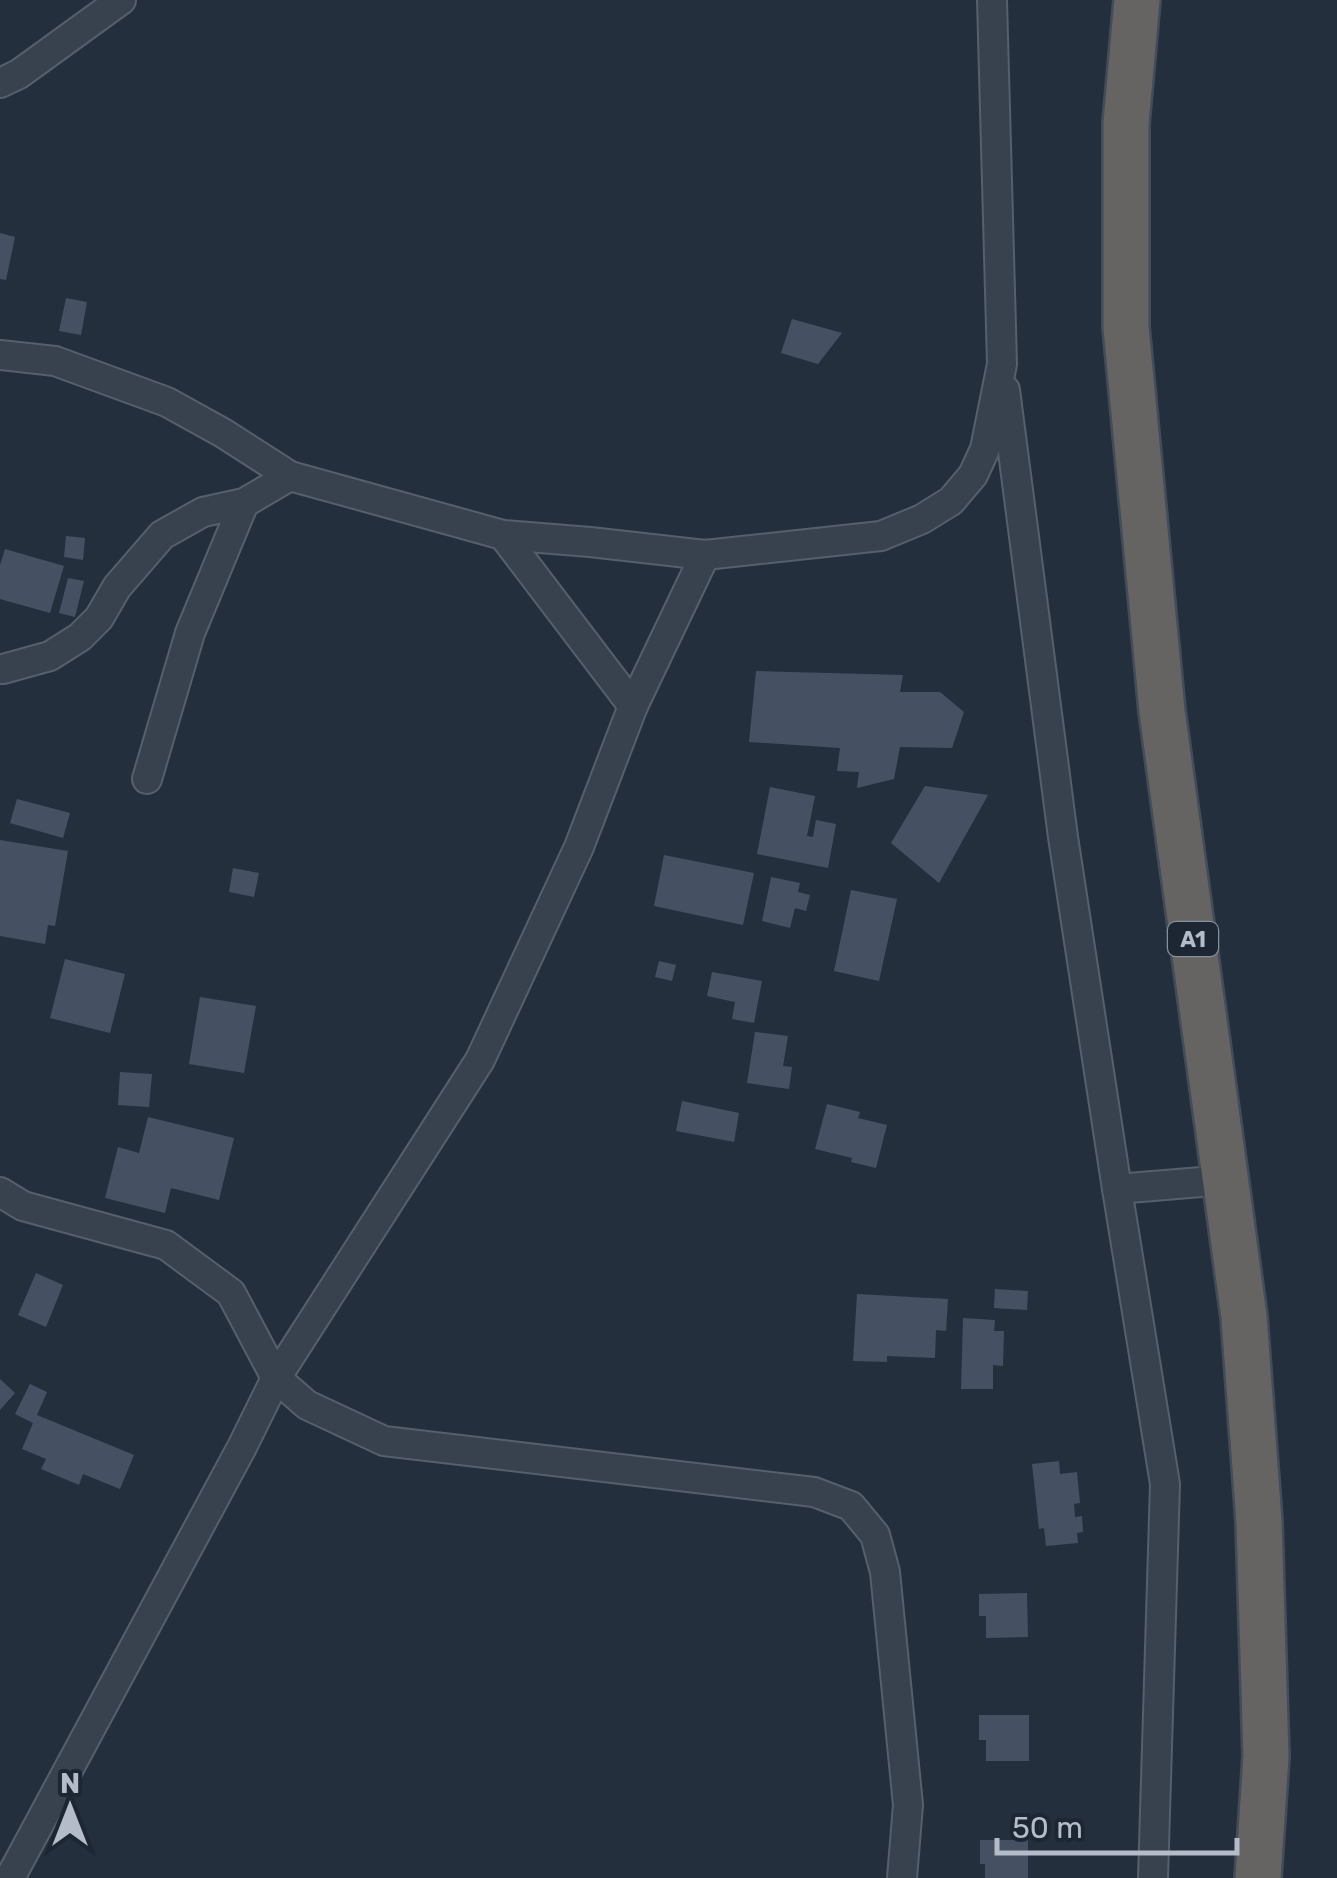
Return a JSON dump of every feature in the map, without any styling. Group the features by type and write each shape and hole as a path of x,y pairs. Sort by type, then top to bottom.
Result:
{"highway":[{"name":"A1","path":"1138,0 1126,124 1126,327 1162,711 1244,1317 1259,1521 1266,1756 1258,1878"}],"street":[{"path":"0,83 19,74 122,0"},
{"path":"992,0 1002,364 1064,837 1166,1484 1152,1878"},
{"path":"0,355 56,361 167,402 290,476 503,535 705,555 882,536 952,502 973,475 986,449 1002,364"},
{"path":"3,669 50,656 80,638 99,618 116,587 162,534 203,512 244,503 290,476"},
{"path":"146,779 190,633 244,503"},
{"path":"503,535 633,706"},
{"path":"10,1878 276,1378 480,1060 579,846 633,706 705,555"},
{"path":"1117,1189 1225,1180"},
{"path":"0,1192 23,1206 166,1246 232,1294 276,1378 308,1405 384,1440 814,1492 851,1506 874,1535 885,1572 908,1805 902,1878"}],"building":[{"path":"0,233 15,237 6,280 0,279"},
{"path":"66,298 87,302 81,335 59,331"},
{"path":"792,319 842,333 818,364 781,353"},
{"path":"66,536 85,538 83,560 64,557"},
{"path":"5,549 64,566 50,613 0,599 0,565"},
{"path":"68,578 84,581 75,617 59,613"},
{"path":"756,671 903,675 900,692 940,692 964,712 952,748 900,747 894,779 857,788 859,772 837,771 840,748 749,742"},
{"path":"925,786 988,795 939,883 891,843"},
{"path":"770,787 815,796 807,836 813,837 816,820 836,824 828,868 757,854"},
{"path":"17,799 70,813 63,838 10,823"},
{"path":"0,840 68,851 55,926 48,925 45,944 0,936"},
{"path":"664,855 754,873 743,925 654,906"},
{"path":"233,868 259,873 254,897 229,892"},
{"path":"771,877 800,883 798,892 810,895 806,911 795,908 790,928 762,921"},
{"path":"851,890 897,899 879,981 834,971"},
{"path":"65,959 125,974 110,1033 50,1018"},
{"path":"659,961 676,965 672,981 655,977"},
{"path":"712,972 762,981 754,1023 732,1019 735,1002 707,996"},
{"path":"200,997 256,1006 244,1073 189,1064"},
{"path":"755,1032 788,1036 783,1066 792,1067 789,1089 747,1083"},
{"path":"120,1072 152,1074 149,1107 118,1105"},
{"path":"682,1101 739,1113 734,1142 676,1131"},
{"path":"827,1104 860,1112 858,1118 887,1125 876,1168 815,1149"},
{"path":"148,1117 234,1138 219,1200 171,1188 165,1213 105,1198 118,1147 139,1153"},
{"path":"36,1273 63,1285 46,1327 18,1315"},
{"path":"995,1289 1028,1291 1027,1310 994,1308"},
{"path":"857,1294 948,1299 946,1331 936,1330 935,1358 887,1356 887,1362 853,1361"},
{"path":"963,1318 995,1320 994,1331 1004,1331 1003,1366 993,1365 993,1389 961,1389"},
{"path":"0,1379 15,1393 0,1410"},
{"path":"30,1384 47,1392 37,1415 134,1455 120,1489 83,1474 79,1485 41,1469 46,1459 22,1449 33,1423 15,1414"},
{"path":"1059,1461 1060,1474 1077,1472 1080,1503 1074,1504 1075,1517 1082,1516 1083,1532 1077,1533 1078,1543 1046,1546 1044,1528 1039,1529 1032,1464"},
{"path":"1027,1593 1028,1637 986,1638 986,1616 979,1616 979,1594"},
{"path":"979,1715 1029,1715 1029,1761 986,1761 986,1740 979,1740"},
{"path":"980,1840 1028,1840 1028,1878 985,1878 985,1864 980,1864"}]}
